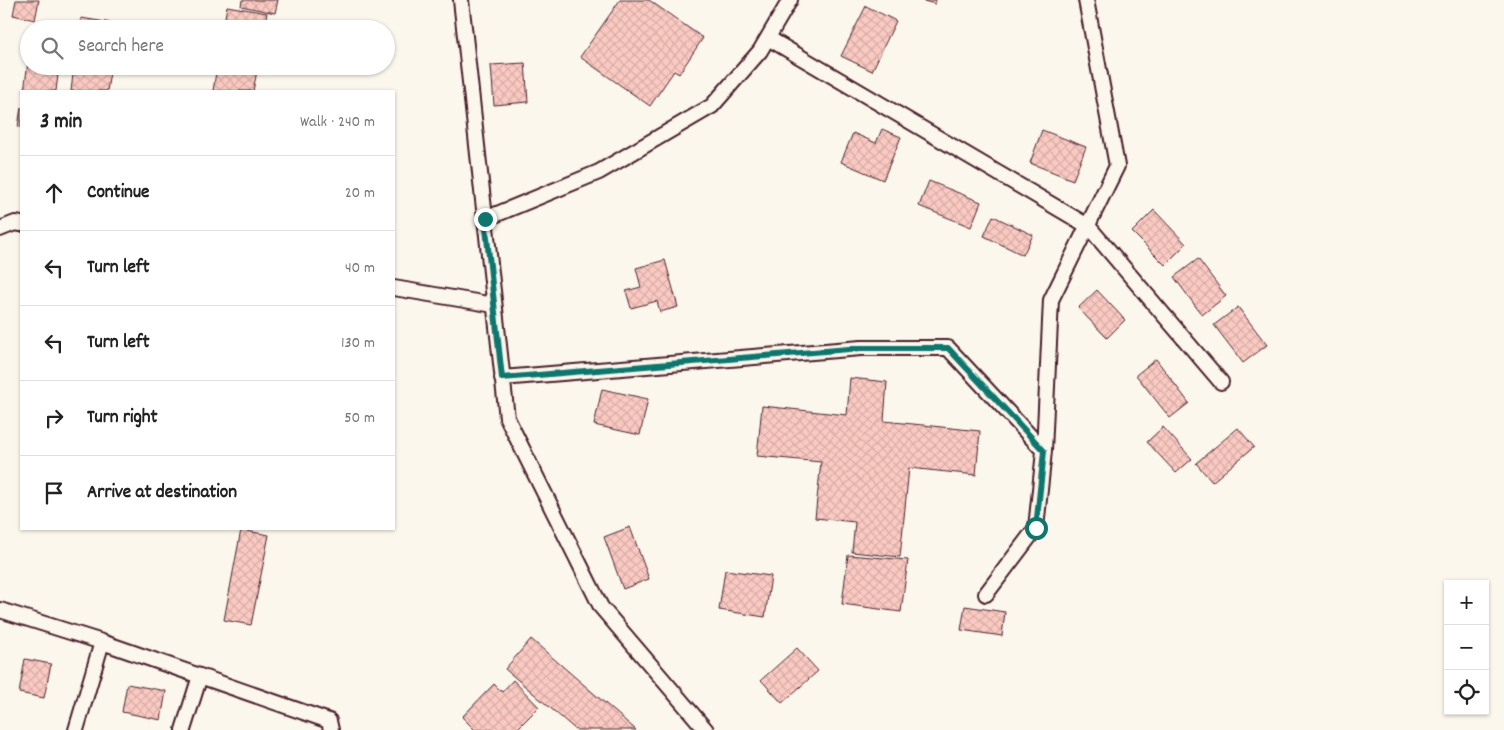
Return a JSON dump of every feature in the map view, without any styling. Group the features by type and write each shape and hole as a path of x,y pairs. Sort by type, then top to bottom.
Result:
{"lane":[{"path":"460,0 507,418 601,607 706,730"},
{"path":"485,219 599,172 712,106 760,51 790,0"},
{"path":"986,594 1036,528 1044,451 1051,300 1117,166 1086,0"},
{"path":"768,38 1088,226 1221,382"},
{"path":"0,229 15,223 20,224"},
{"path":"395,288 494,305"},
{"path":"502,378 861,348 948,348 1044,451"},
{"path":"0,610 102,642 329,721 331,730"},
{"path":"76,730 102,642"},
{"path":"183,730 200,676"}],"building":[{"path":"16,0 39,0 35,20 13,15"},
{"path":"242,0 278,0 275,13 241,6"},
{"path":"620,0 649,0 703,38 679,74 674,71 650,106 580,57"},
{"path":"920,0 936,0 935,4"},
{"path":"227,6 267,13 266,20 225,20"},
{"path":"866,6 896,21 872,71 841,56"},
{"path":"525,63 528,102 494,105 491,65"},
{"path":"26,75 58,75 56,90 24,90"},
{"path":"73,75 110,75 107,90 71,90"},
{"path":"216,75 256,75 253,90 213,90"},
{"path":"882,129 901,137 883,180 841,162 853,133 876,143"},
{"path":"1042,130 1086,147 1073,180 1030,163"},
{"path":"929,181 981,202 971,227 919,206"},
{"path":"1154,210 1186,244 1165,265 1132,232"},
{"path":"993,216 1033,235 1023,255 984,236"},
{"path":"1198,259 1226,296 1202,315 1174,277"},
{"path":"665,260 678,307 660,312 657,301 631,308 626,291 641,287 636,268"},
{"path":"1097,290 1125,320 1107,338 1078,308"},
{"path":"1238,307 1267,345 1243,363 1214,325"},
{"path":"1156,359 1189,403 1170,418 1136,375"},
{"path":"850,378 887,382 884,421 980,431 976,475 909,468 900,557 852,552 855,522 815,518 821,462 757,456 762,406 847,415"},
{"path":"602,389 648,399 640,435 594,425"},
{"path":"1163,427 1192,459 1176,473 1147,442"},
{"path":"1238,428 1254,447 1212,482 1196,463"},
{"path":"630,527 649,579 623,589 604,537"},
{"path":"241,530 269,535 251,625 224,620"},
{"path":"848,555 908,560 901,612 842,604"},
{"path":"725,570 771,576 765,617 719,610"},
{"path":"965,606 1005,612 1002,636 961,630"},
{"path":"531,639 636,730 576,730 505,669"},
{"path":"797,648 818,671 782,703 761,680"},
{"path":"25,659 51,664 44,698 19,693"},
{"path":"513,680 539,707 516,730 475,730 462,717 494,684 502,692"},
{"path":"127,684 166,691 161,720 122,712"}],"route":[{"path":"485,219 502,378 861,348 948,348 1044,451 1036,528"}]}
